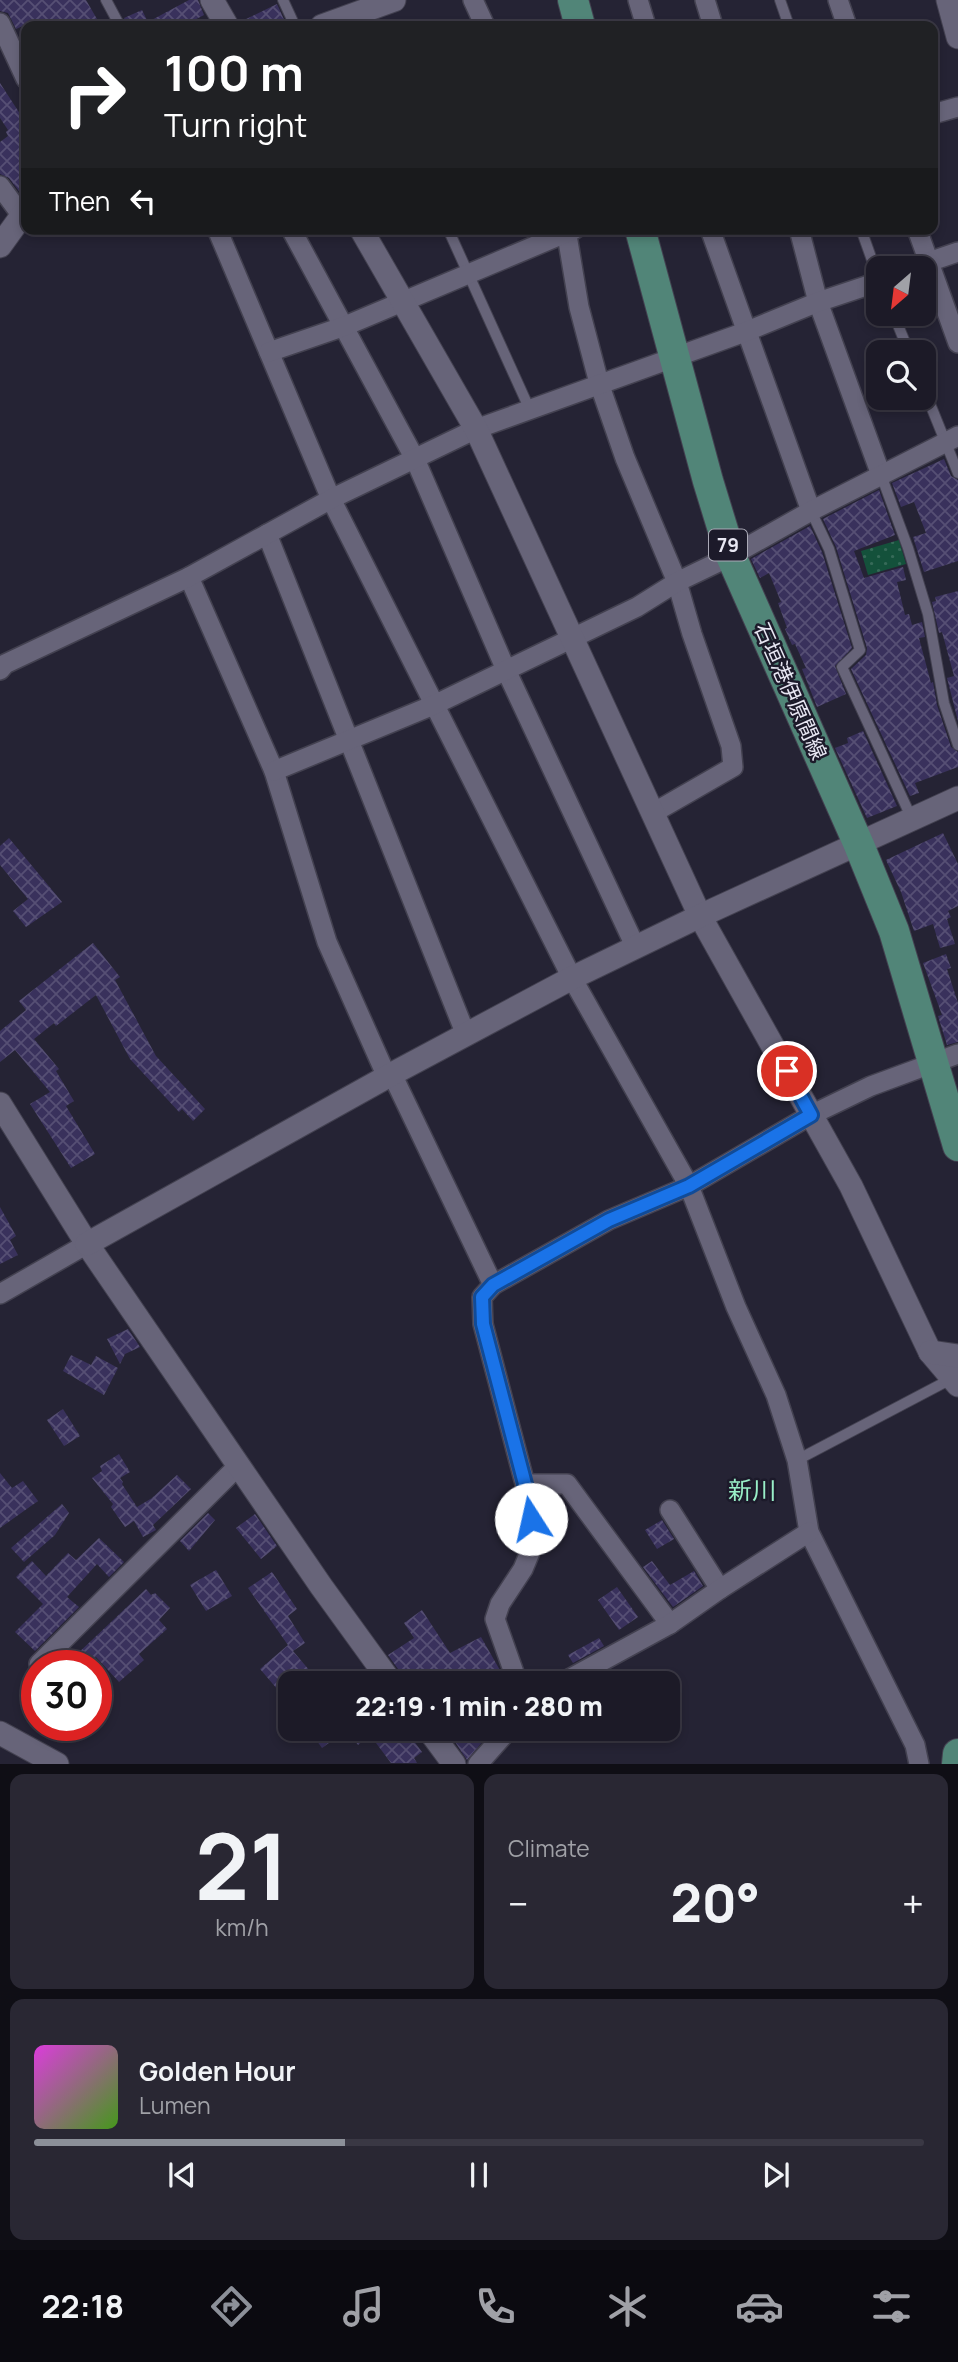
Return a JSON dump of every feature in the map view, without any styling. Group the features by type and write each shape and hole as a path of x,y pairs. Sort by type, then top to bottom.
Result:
{"main road":[{"path":"573,0 579,21"},
{"name":"石垣港伊原間線","path":"642,235 708,481 732,555 859,845 946,1059 958,1146"},
{"path":"957,1763 958,1754"}],"street":[{"path":"212,0 224,21"},
{"path":"473,0 483,21"},
{"path":"638,0 644,21"},
{"path":"705,0 711,21"},
{"path":"838,0 845,21"},
{"path":"948,0 958,37"},
{"path":"335,21 383,2"},
{"path":"0,23 21,68"},
{"path":"938,113 958,107"},
{"path":"0,186 21,210"},
{"path":"0,246 21,217"},
{"path":"220,235 331,499 572,978 689,1186 736,1307 776,1395 797,1460 809,1532 915,1745 919,1763"},
{"path":"294,235 415,459 506,670 636,948"},
{"path":"365,235 476,429 700,916 851,1186 930,1352 954,1382"},
{"path":"269,352 345,326 558,235"},
{"path":"570,235 579,307 599,383 625,458 677,582 731,746 733,767 653,813"},
{"path":"712,235 811,510"},
{"path":"801,235 818,302 881,475"},
{"path":"917,235 919,256"},
{"path":"936,259 958,252"},
{"path":"0,670 5,664 188,577 331,499 476,429 675,355 745,332 866,284"},
{"path":"936,298 958,343"},
{"path":"275,771 436,704 637,607 677,582 732,555 811,510 952,439"},
{"path":"267,534 466,1035"},
{"path":"188,577 275,771 327,942 389,1076 493,1285"},
{"path":"0,1294 389,1076 572,978 958,798"},
{"path":"513,1671 495,1619 500,1604 523,1569 535,1540 525,1484 483,1324 482,1297 493,1285 609,1220 689,1186 811,1115 872,1086 946,1059"},
{"path":"0,1104 88,1244 321,1586 383,1671"},
{"path":"930,1352 958,1356"},
{"path":"53,1650 239,1465"},
{"path":"525,1484 567,1484 670,1624"},
{"path":"670,1510 720,1589"},
{"path":"584,1671 670,1624 809,1532"},
{"path":"0,1733 57,1763"},
{"path":"437,1741 454,1763"},
{"path":"478,1763 498,1741"}],"lane":[{"path":"106,0 117,21"},
{"path":"283,0 293,21"},
{"path":"780,0 787,21"},
{"path":"451,235 530,410"},
{"path":"864,235 871,256"},
{"path":"936,410 952,439 958,473"},
{"path":"881,475 928,614 944,703 958,745"},
{"path":"811,510 829,549 860,650 842,667 912,820"},
{"path":"797,1460 954,1382"}],"green space":[{"path":"899,540 906,564 868,575 861,551"}],"building":[{"path":"0,0 86,0 98,21 21,21 21,27 16,29 8,13 0,11"},
{"path":"189,0 198,0 204,15 193,21 150,21"},
{"path":"277,4 285,21 242,21"},
{"path":"142,10 148,21 125,21 124,18"},
{"path":"0,83 21,115 19,191 9,178 0,174 0,142 8,136 8,130 0,118"},
{"path":"944,459 951,476 958,480 958,561 924,572 913,537 926,533 914,502 901,507 892,483"},
{"path":"879,490 895,535 854,551 864,578 903,567 906,580 897,582 905,615 909,614 912,625 922,622 925,637 919,638 931,683 933,682 937,705 951,747 958,752 958,767 915,783 919,793 910,796 851,669 866,655 867,648 836,547 823,519"},
{"path":"810,526 822,552 852,648 835,666 846,694 817,707 802,669 806,668 785,629 787,628 778,603 781,602 769,573 760,578 751,559"},
{"path":"958,591 958,721 947,678 954,676 942,632 939,633 932,602 936,601 935,597"},
{"path":"863,731 897,806 867,818 835,748 848,743 847,738"},
{"path":"943,833 958,864 958,906 948,911 951,917 947,919 955,944 940,948 933,924 914,931 901,892 886,860"},
{"path":"9,838 62,902 26,927 13,911 28,899 0,865 0,846"},
{"path":"93,943 120,977 115,980 156,1056 205,1109 193,1121 182,1109 179,1112 130,1059 96,995 56,1026 54,1023 34,1039 59,1069 56,1071 74,1101 66,1106 95,1154 71,1168 30,1104 50,1092 15,1050 0,1062 0,1031 26,1010 19,1001"},
{"path":"946,954 951,968 947,969 958,1003 958,1042 947,1045 938,1016 942,1015 923,963"},
{"path":"0,1207 16,1236 10,1240 18,1255 0,1264"},
{"path":"128,1329 140,1347 125,1354 120,1364 107,1339"},
{"path":"71,1355 91,1365 96,1356 118,1368 104,1395 63,1371"},
{"path":"63,1409 80,1436 64,1446 47,1420"},
{"path":"119,1454 130,1472 120,1478 122,1484 137,1507 152,1498 177,1475 191,1489 153,1525 156,1530 143,1537 134,1521 125,1527 111,1507 113,1504 92,1478 102,1471 100,1466"},
{"path":"0,1473 12,1488 23,1481 38,1501 0,1528"},
{"path":"62,1504 69,1513 55,1535 24,1562 11,1548"},
{"path":"208,1513 215,1520 189,1551 180,1541"},
{"path":"255,1514 277,1546 261,1559 236,1528"},
{"path":"662,1520 674,1539 657,1549 645,1530"},
{"path":"99,1538 124,1562 109,1577 97,1564 67,1597 79,1607 34,1650 15,1632 43,1604 16,1577 32,1561 46,1576 68,1553 76,1560"},
{"path":"652,1561 670,1585 694,1571 703,1586 673,1607 643,1567"},
{"path":"216,1570 232,1596 206,1611 190,1585"},
{"path":"272,1572 297,1609 288,1616 305,1643 293,1651 310,1671 278,1671 278,1690 260,1669 288,1645 248,1588"},
{"path":"617,1587 638,1617 619,1630 598,1600"},
{"path":"146,1589 151,1595 155,1593 170,1608 159,1620 167,1629 139,1654 144,1660 119,1682 112,1674 112,1650 81,1650"},
{"path":"422,1610 450,1653 481,1637 500,1671 399,1671 388,1655 414,1638 404,1623"},
{"path":"599,1638 604,1646 573,1663 568,1655"},
{"path":"317,1741 332,1741 322,1748"},
{"path":"374,1741 414,1741 422,1752 414,1758 417,1763 391,1763"},
{"path":"456,1741 483,1741 467,1760"}],"district":[{"name":"新川","path":"752,1489"}],"route":[{"path":"531,1519 525,1484 483,1324 482,1297 493,1285 609,1220 689,1186 811,1115 787,1071"}]}
